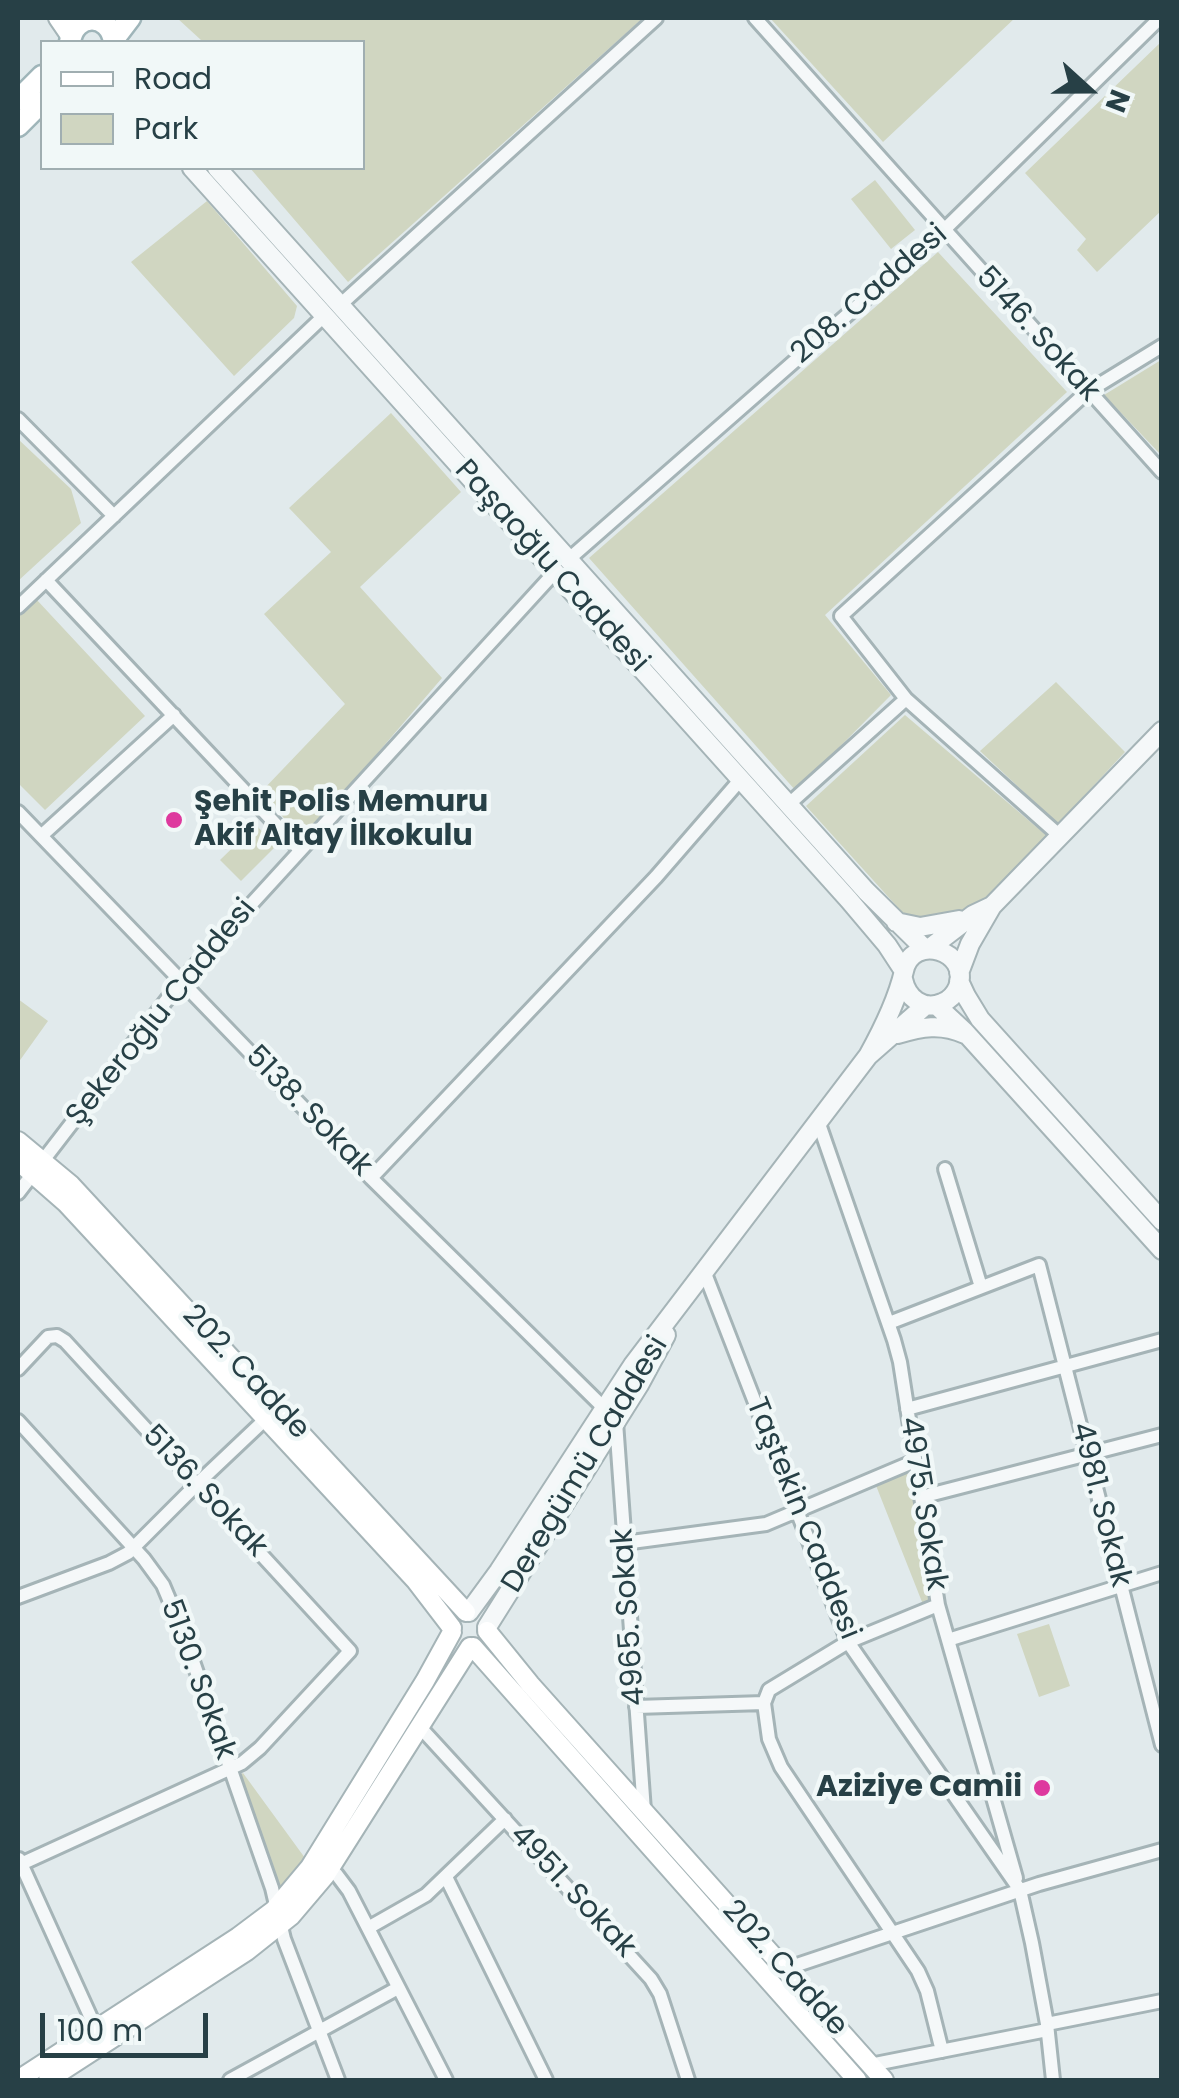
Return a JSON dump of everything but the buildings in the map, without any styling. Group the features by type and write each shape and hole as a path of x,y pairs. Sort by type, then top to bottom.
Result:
{"main road":[{"path":"70,40 76,27 93,18 108,26 114,40"},
{"path":"115,40 130,18"},
{"path":"18,100 40,78"},
{"path":"18,126 40,104"},
{"name":"202. Cadde","path":"18,1140 66,1203 467,1612"},
{"name":"202. Cadde","path":"18,1161 38,1167"},
{"name":"202. Cadde","path":"272,1413 416,1580 452,1630"},
{"path":"18,2080 238,1937 323,1863 472,1647 482,1642 487,1629 484,1618 467,1612 456,1618 425,1681 323,1863 302,1904 247,1951 48,2080"},
{"name":"202. Cadde","path":"487,1629 874,2075"},
{"path":"452,1630 459,1644 472,1647"},
{"name":"202. Cadde","path":"472,1647 857,2080"}],"street":[{"path":"18,606 332,310 656,18"},
{"name":"5146. Sokak","path":"755,18 1162,472"},
{"name":"208. Caddesi","path":"562,566 944,230 1160,18"},
{"name":"Paşaoğlu Caddesi","path":"194,170 332,310 562,566 789,804 895,922 928,949"},
{"name":"Paşaoğlu Caddesi","path":"219,170 332,310"},
{"path":"1060,836 906,698 840,616 1087,392 1162,346"},
{"path":"18,420 114,516"},
{"name":"Paşaoğlu Caddesi","path":"562,566 741,779 871,925 903,975"},
{"name":"Şekeroğlu Caddesi","path":"18,1193 182,980 562,566"},
{"path":"46,580 300,850"},
{"path":"789,804 906,698"},
{"path":"41,836 174,715"},
{"path":"931,1005 955,994 970,944 992,906 1162,732"},
{"path":"371,1178 656,877 741,779"},
{"name":"5138. Sokak","path":"18,812 371,1178 610,1415"},
{"path":"895,922 930,927 992,906"},
{"path":"973,915 911,957 903,975 908,993 914,1000 931,1005 968,1035 1162,1250"},
{"path":"928,949 946,952 954,959 980,1019 1158,1210"},
{"name":"Deregümü Caddesi","path":"487,1629 610,1415 681,1302 868,1056 889,1016 903,975"},
{"name":"Deregümü Caddesi","path":"868,1056 931,1005"},
{"path":"892,1036 932,1026 968,1035"},
{"name":"4975. Sokak","path":"818,1121 900,1362 938,1604 1020,1890"},
{"path":"889,1323 981,1287 944,1169"},
{"name":"4981. Sokak","path":"981,1287 1038,1265 1162,1746"},
{"name":"Taştekin Caddesi","path":"704,1271 848,1642 1020,1890 1054,2080"},
{"name":"5136. Sokak","path":"18,1369 44,1340 57,1336 64,1340 350,1651 260,1748 230,1770"},
{"path":"907,1409 1162,1340"},
{"path":"18,1597 110,1563 134,1548 272,1413"},
{"name":"Deregümü Caddesi","path":"467,1612 610,1415"},
{"name":"4965. Sokak","path":"610,1415 624,1542 644,1811"},
{"name":"5130. Sokak","path":"18,1421 134,1548 171,1602 277,1906 280,1926 338,2080"},
{"path":"921,1497 1162,1435"},
{"path":"624,1542 760,1525 916,1462"},
{"path":"948,1640 1162,1573"},
{"path":"938,1604 848,1642 769,1690 764,1703 769,1739 781,1767 923,1980 942,2050"},
{"path":"636,1707 764,1703"},
{"name":"4951. Sokak","path":"419,1726 651,1978 663,2002 688,2080"},
{"path":"96,2029 19,1860 230,1770"},
{"path":"368,1928 426,1896 504,1819"},
{"path":"784,1969 1020,1890 1162,1850"},
{"path":"323,1863 343,1882 446,2080"},
{"path":"446,1877 546,2080"},
{"path":"230,2080 254,2075 398,1988"},
{"path":"874,2075 942,2050 1162,2001"}],"green space":[{"path":"177,18 643,18 348,282 252,170 365,170 365,40 201,40"},
{"path":"770,18 1015,18 883,142"},
{"path":"1161,42 1161,211 1097,272 1077,250 1086,239 1025,173"},
{"path":"875,180 915,230 891,249 851,199"},
{"path":"207,201 297,306 294,318 234,376 131,262"},
{"path":"938,252 1067,392 825,615 891,695 796,791 589,558"},
{"path":"1161,360 1161,455 1104,395"},
{"path":"391,413 461,492 360,587 442,678 303,840 261,792 345,704 264,614 331,552 289,508"},
{"path":"18,439 71,489 81,523 18,581"},
{"path":"36,599 145,716 45,810 18,783 18,616"},
{"path":"1056,682 1125,752 1058,824 980,751"},
{"path":"905,715 1047,836 984,901 936,922 911,922 806,806"},
{"path":"256,825 276,846 241,881 220,860"},
{"path":"18,999 48,1021 18,1063"},
{"path":"909,1468 935,1604 924,1607 875,1483"},
{"path":"1049,1624 1070,1686 1039,1697 1017,1634"},
{"path":"243,1773 305,1858 288,1884 280,1889 237,1777"}],"place":[{"name":"Şehit Polis Memuru Akif Altay İlkokulu","path":"174,820"},
{"name":"Aziziye Camii","path":"1042,1788"}]}
